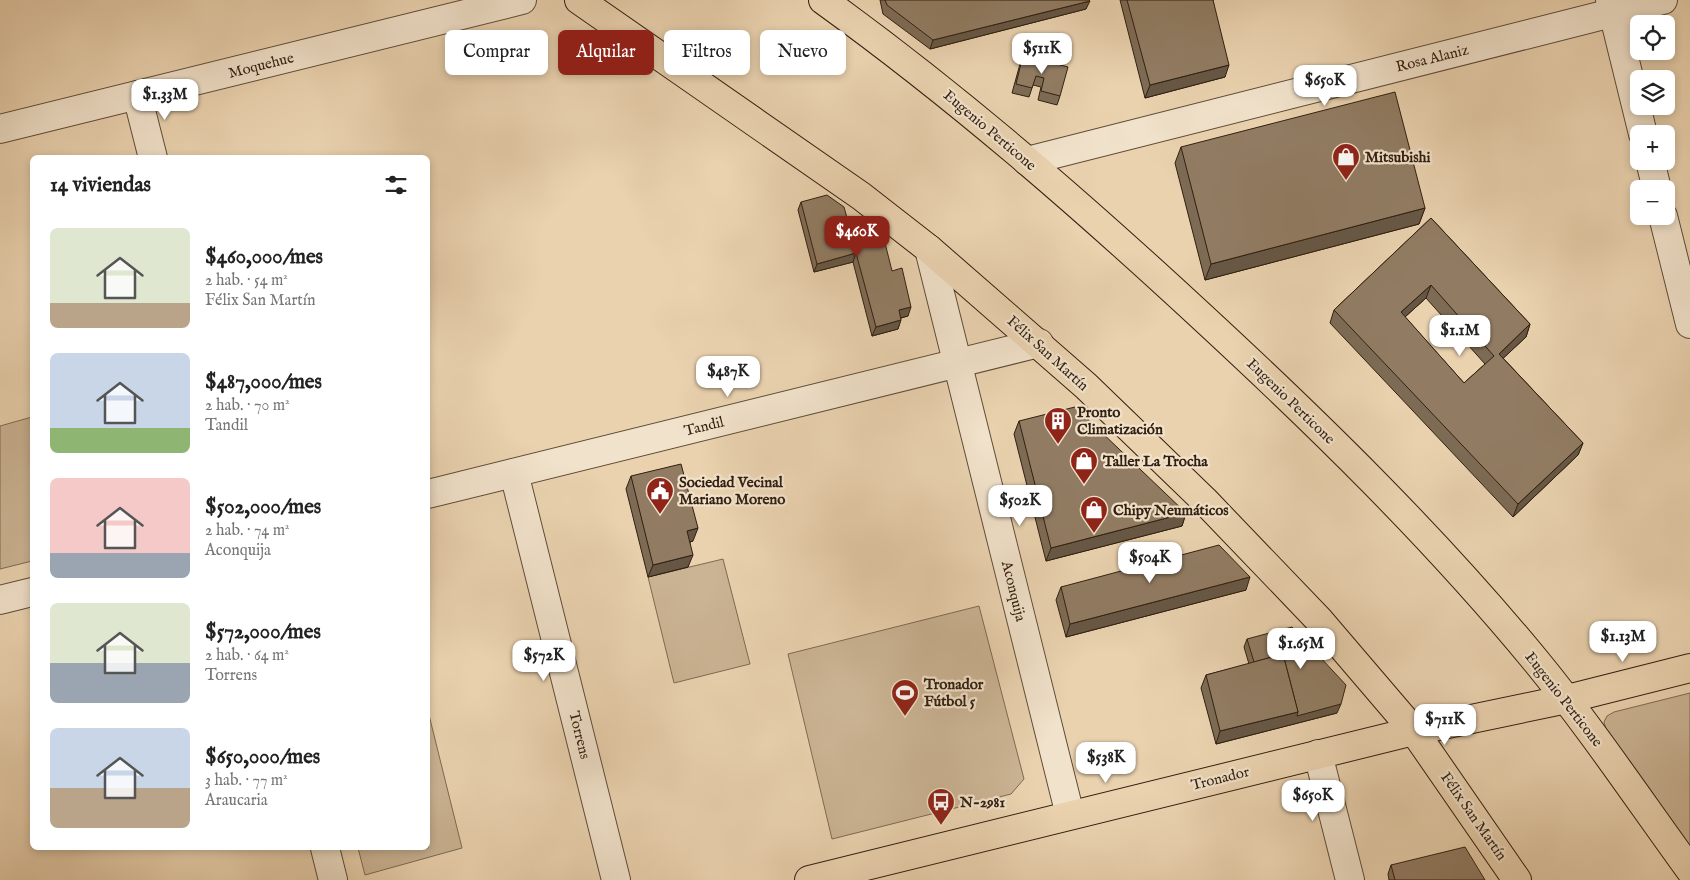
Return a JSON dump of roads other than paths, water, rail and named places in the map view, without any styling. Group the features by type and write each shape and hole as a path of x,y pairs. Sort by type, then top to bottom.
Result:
{"main road":[{"name":"Félix San Martín","path":"579,0 820,166 929,249 1039,343 1150,446 1320,621 1414,730 1518,880"},
{"name":"Eugenio Perticone","path":"823,0 896,53 1027,161 1216,330 1383,491 1450,561 1567,699 1690,870"},
{"name":"Tronador","path":"809,880 858,874 1070,815 1414,730 1567,699 1690,668"}],"street":[{"name":"Moquehue","path":"0,129 522,0"},
{"name":"Rosa Alaniz","path":"1027,161 1612,6 1663,0"},
{"path":"1612,6 1641,125"},
{"path":"137,95 151,155"},
{"path":"1666,225 1688,307"},
{"name":"Aconquija","path":"929,249 1070,815"},
{"name":"Tandil","path":"430,494 1039,343"},
{"name":"Torrens","path":"514,473 616,880"},
{"path":"0,600 30,592"},
{"path":"1318,754 1350,880"},
{"path":"326,850 334,880"}],"place":[{"name":"Mitsubishi","path":"1346,181"},
{"name":"Pronto Climatización","path":"1058,445"},
{"name":"Taller La Trocha","path":"1084,485"},
{"name":"Sociedad Vecinal Mariano Moreno","path":"660,515"},
{"name":"Chipy Neumáticos","path":"1094,534"},
{"name":"Tronador Fútbol 5","path":"905,717"},
{"name":"N-2981","path":"941,826"}]}
